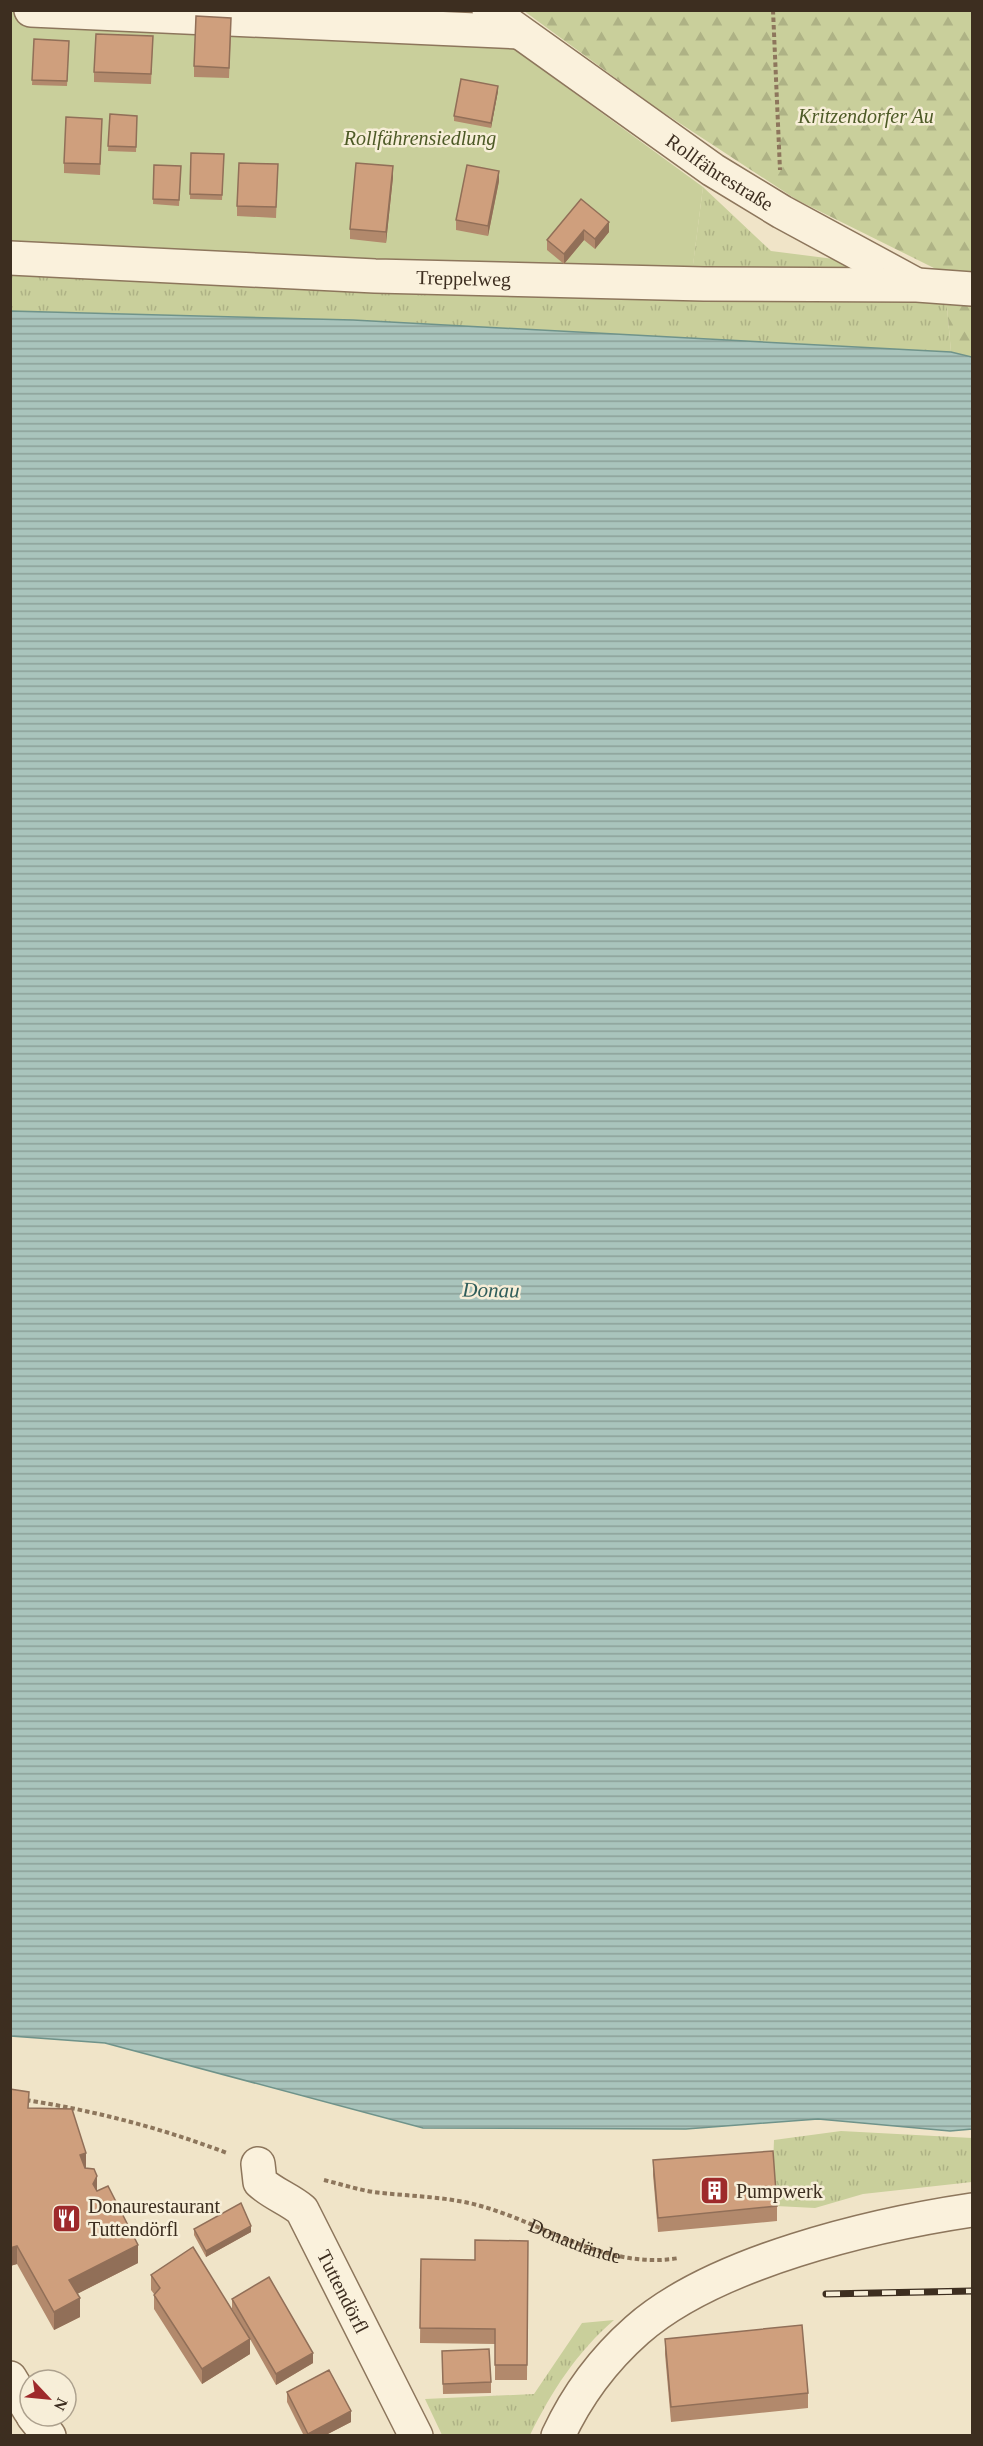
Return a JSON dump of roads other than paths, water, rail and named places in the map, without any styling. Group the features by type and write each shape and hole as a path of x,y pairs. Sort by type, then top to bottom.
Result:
{"street":[{"path":"31,10 519,32"},
{"name":"Rollfährestraße","path":"489,10 713,170 782,212 917,285 972,289"},
{"name":"Treppelweg","path":"10,258 375,276 704,284 917,285"},
{"name":"Tuttendörfl","path":"258,2164 260,2182 268,2189 290,2200 302,2211 416,2436"},
{"path":"558,2436 579,2396 594,2375 637,2330 668,2308 709,2284 752,2266 877,2229 972,2210"},
{"path":"10,2378 18,2391"}],"water":[{"name":"Donau","path":"10,311 353,320 951,352 972,357 972,2129 950,2131 818,2119 686,2129 423,2128 105,2043 11,2036"}],"railway":[{"path":"826,2294 972,2291"}],"place":[{"name":"Pumpwerk","path":"715,2191"},
{"name":"Donaurestaurant Tuttendörfl","path":"67,2218"}],"park label":[{"name":"Kritzendorfer Au","path":"866,116"},
{"name":"Rollfährensiedlung","path":"420,138"}]}
